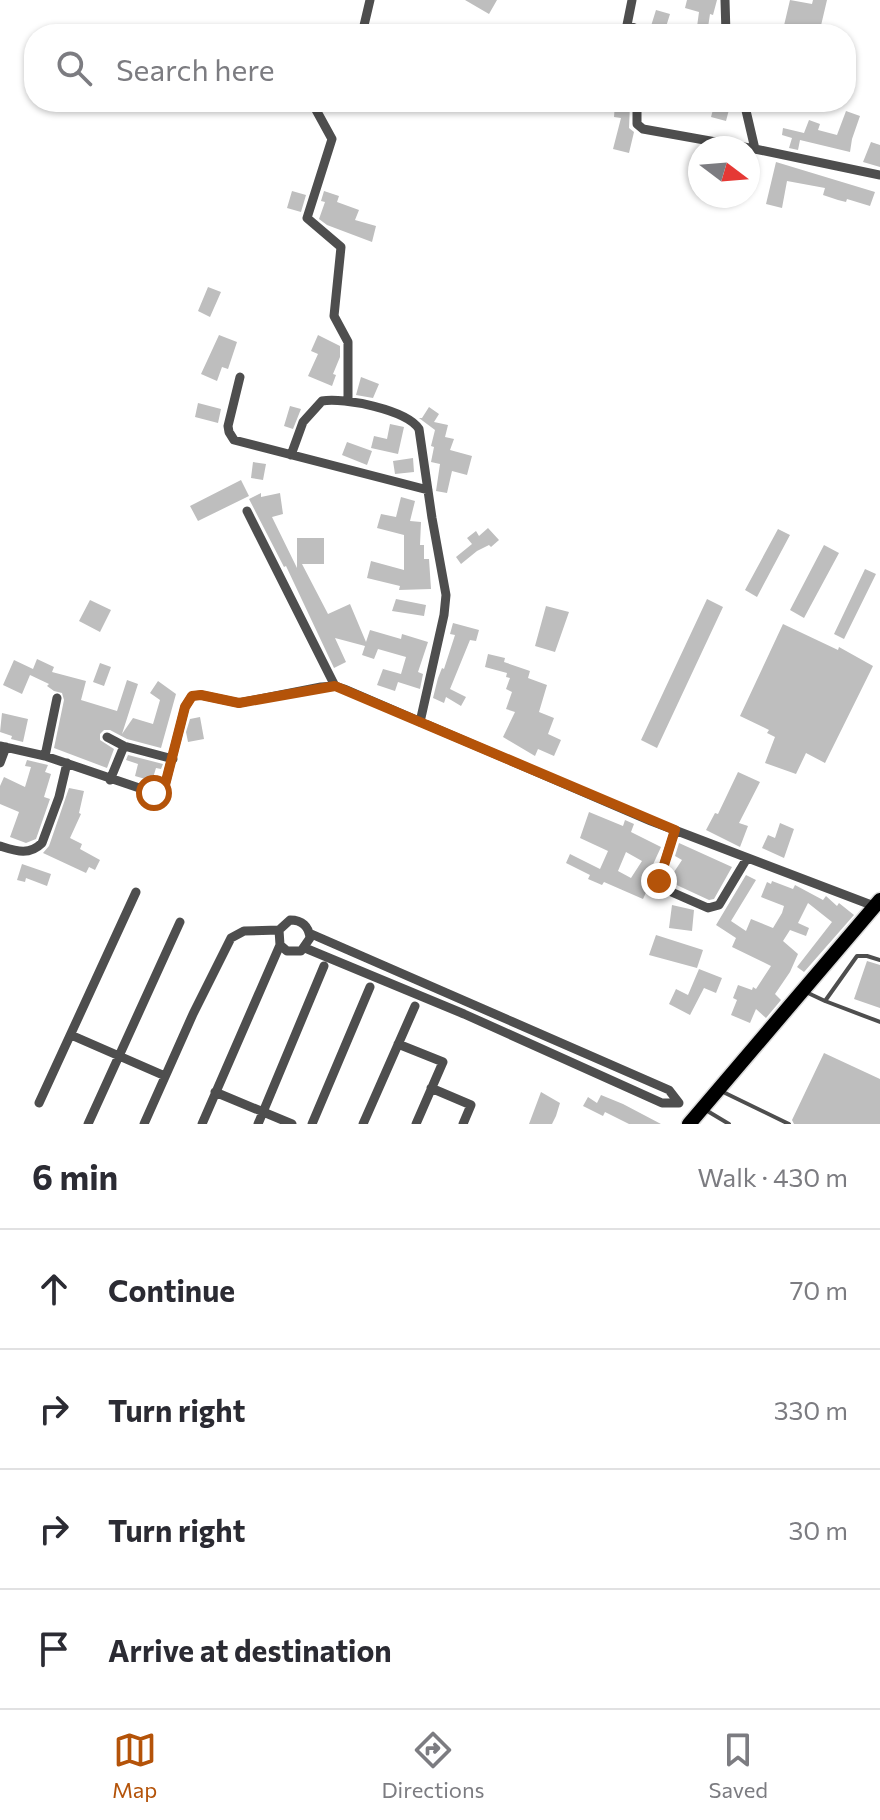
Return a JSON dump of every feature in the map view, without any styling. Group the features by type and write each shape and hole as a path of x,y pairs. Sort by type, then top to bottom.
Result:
{"main road":[{"path":"696,1115 877,903"}],"street":[{"path":"364,24 370,0"},
{"path":"627,24 632,0"},
{"path":"725,0 726,24"},
{"path":"317,112 332,139 307,218 341,247 334,316 348,342 348,400"},
{"path":"637,112 637,124 643,129 688,137"},
{"path":"746,112 752,136"},
{"path":"760,150 880,175"},
{"path":"240,377 228,426 231,437 239,443 428,490"},
{"path":"291,455 303,422 322,401 348,400 415,423 422,437 446,604 420,722"},
{"path":"247,511 335,686"},
{"path":"0,763 3,746 45,756 154,793 165,785 185,707 192,696 239,703 335,686 746,860 877,903"},
{"path":"45,756 57,698"},
{"path":"107,737 124,746 173,759"},
{"path":"110,780 124,746"},
{"path":"0,846 24,853 42,843 55,811 67,763"},
{"path":"675,830 660,877 660,887 708,908 719,905 746,860"},
{"path":"39,1103 136,892"},
{"path":"202,1124 280,945 279,930 285,922 295,920 305,924 309,933 305,948"},
{"path":"88,1124 180,922"},
{"path":"144,1124 231,938 244,931 279,930"},
{"path":"309,933 669,1090 679,1103 696,1115"},
{"path":"280,945 292,952 305,948 464,1014 662,1103 679,1103"},
{"path":"258,1124 324,966"},
{"path":"312,1124 370,987"},
{"path":"363,1124 415,1006"},
{"path":"71,1035 165,1076"},
{"path":"398,1044 443,1062 416,1124"},
{"path":"431,1088 471,1105 463,1124"},
{"path":"215,1092 292,1124"}],"lane":[{"path":"825,1001 857,956 880,960"},
{"path":"804,991 880,1022"},
{"path":"719,1090 789,1124"},
{"path":"696,1115 729,1124"}],"building":[{"path":"465,0 497,0 489,14"},
{"path":"687,0 717,0 708,24 697,24 699,12 685,8"},
{"path":"790,0 812,4 813,0 827,0 821,24 784,24"},
{"path":"656,10 670,14 667,24 652,24"},
{"path":"614,112 630,112 629,128 634,132 629,153 613,149 621,118 614,117"},
{"path":"712,112 728,112 726,121 711,117"},
{"path":"846,112 860,116 850,152 800,140 798,150 789,148 792,138 782,135 783,128 804,133 809,120 820,124 818,130 837,135"},
{"path":"871,142 880,145 880,167 863,162"},
{"path":"776,162 875,192 870,206 823,195 825,188 787,181 782,208 766,204"},
{"path":"292,191 306,195 301,212 287,208"},
{"path":"324,191 339,196 337,202 359,210 355,220 376,226 372,242 319,219 325,202 321,201"},
{"path":"208,287 221,292 210,317 198,311"},
{"path":"219,335 237,342 228,369 222,367 217,381 201,374"},
{"path":"318,335 340,346 332,386 308,376 318,354 311,351"},
{"path":"361,377 379,384 373,398 356,395"},
{"path":"198,403 221,409 218,423 195,417"},
{"path":"290,406 301,409 293,429 284,426"},
{"path":"429,407 439,414 434,422 448,425 445,437 454,439 450,450 472,456 467,475 452,471 447,493 436,491 440,464 431,462 435,430 419,418"},
{"path":"390,424 404,427 398,454 371,448 374,436 387,439"},
{"path":"347,442 372,451 367,465 342,455"},
{"path":"413,458 414,472 395,474 393,461"},
{"path":"253,462 266,464 263,480 251,478"},
{"path":"241,480 249,496 198,521 190,506"},
{"path":"261,493 261,497 280,493 283,514 272,517 297,568 297,538 324,538 324,564 302,564 328,614 350,604 366,642 370,630 401,639 402,634 428,642 418,672 423,674 420,689 398,682 395,691 377,685 383,669 401,674 406,657 378,649 374,659 362,655 365,646 335,638 346,662 334,668 286,566 249,499"},
{"path":"401,497 415,501 410,521 421,522 420,545 424,545 424,559 429,559 431,589 399,590 400,586 367,578 371,561 404,570 404,535 377,528 381,514 396,517"},
{"path":"488,528 499,540 491,547 489,545 477,551 461,564 456,557 472,544 467,538 476,531 479,536"},
{"path":"778,529 790,535 757,597 745,590"},
{"path":"824,545 839,553 804,618 790,610"},
{"path":"865,569 876,574 844,639 834,634"},
{"path":"396,599 426,605 424,616 392,611"},
{"path":"707,599 723,607 657,748 641,740"},
{"path":"90,600 111,610 100,632 79,621"},
{"path":"546,606 569,612 555,652 535,646"},
{"path":"453,623 479,630 476,641 470,640 450,689 466,697 461,706 446,697 444,703 433,698 455,635 450,634"},
{"path":"783,624 838,650 839,647 873,666 825,763 806,753 796,774 765,763 775,737 767,733 769,730 740,716"},
{"path":"488,654 505,658 504,662 530,671 528,678 547,685 539,712 554,718 548,734 561,740 554,756 538,749 535,756 503,737 515,712 506,709 512,692 506,689 510,678 506,677 507,673 485,667"},
{"path":"37,659 54,667 52,672 86,681 81,700 117,711 127,680 138,684 122,734 133,718 153,724 160,700 150,693 158,681 176,694 161,748 104,730 100,740 114,749 107,768 54,748 64,700 62,693 30,675 22,694 3,685 14,660 33,669"},
{"path":"100,663 111,667 104,686 93,682"},
{"path":"2,713 28,719 23,742 0,732"},
{"path":"200,717 204,739 188,742 186,732 190,719"},
{"path":"128,755 163,764 161,769 156,768 152,781 135,776 138,764 126,760"},
{"path":"27,760 48,765 45,772 51,774 44,797 50,799 36,839 26,843 10,837 19,812 0,804 0,786 4,777 25,787 31,767 25,766"},
{"path":"738,772 760,782 739,823 748,826 740,847 706,830 715,813 718,814"},
{"path":"69,788 84,791 81,814 70,838 82,844 80,849 100,860 95,870 89,867 86,873 43,853 49,846"},
{"path":"589,812 623,826 625,820 634,824 631,832 661,847 645,882 650,884 643,899 604,882 602,885 588,879 590,875 566,863 570,854 600,869 608,851 580,838","holes":["626,852 642,861 631,878 618,871"]},
{"path":"780,823 794,829 784,858 762,848 768,835 775,838"},
{"path":"679,843 732,867 714,899 709,900 668,881 682,860 675,856"},
{"path":"22,864 51,874 47,886 26,878 25,882 17,880"},
{"path":"746,875 756,880 731,921 746,931 751,919 773,928 782,913 784,906 761,897 767,882 771,884 772,881 793,889 795,885 823,900 826,896 854,915 804,972 797,967 832,922 808,903 798,923 809,928 806,936 790,930 783,941 798,954 775,994 781,1000 766,1018 756,1009 750,1023 731,1015 737,1000 733,998 738,985 756,989 771,966 732,947 736,938 716,925"},
{"path":"672,905 694,910 692,931 669,928"},
{"path":"656,935 703,950 697,968 649,955"},
{"path":"867,961 880,965 880,1008 854,999"},
{"path":"699,969 722,978 716,993 704,988 690,1015 669,1004 676,989 688,995"},
{"path":"824,1053 880,1079 880,1124 794,1124 792,1120"},
{"path":"541,1092 560,1103 556,1116 552,1124 529,1124"},
{"path":"601,1095 661,1124 629,1124 605,1112 603,1116 583,1106 588,1097 597,1103"}],"route":[{"path":"154,793 165,785 185,707 192,696 239,703 335,686 675,830 659,881"}]}
